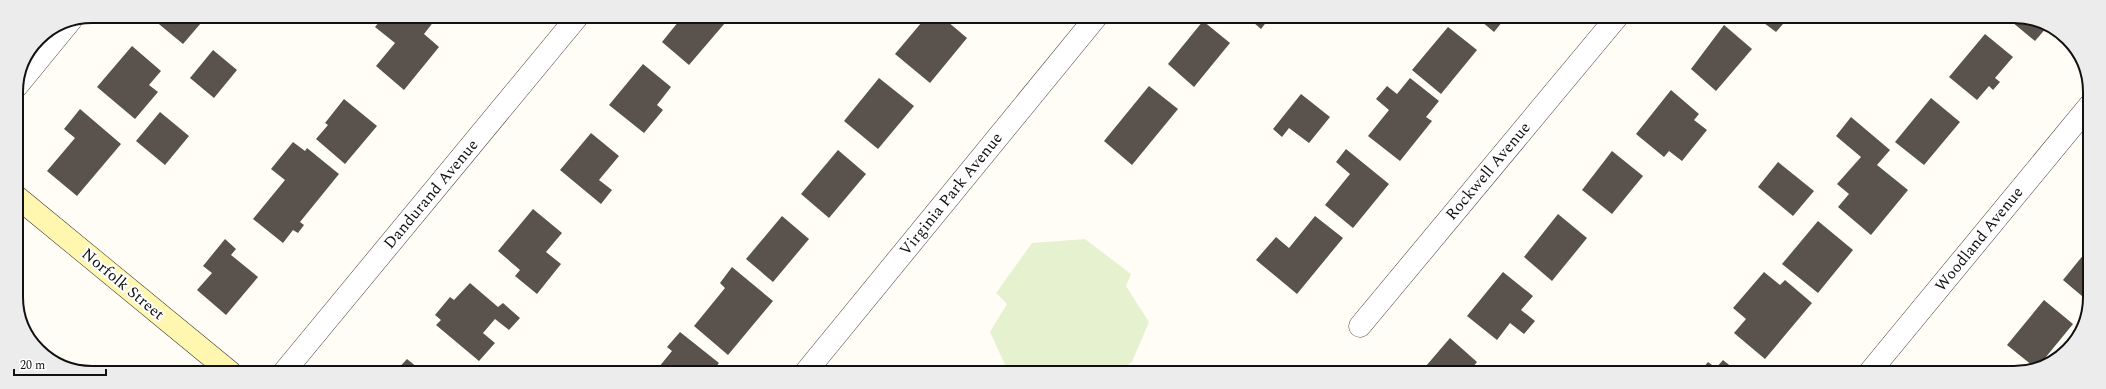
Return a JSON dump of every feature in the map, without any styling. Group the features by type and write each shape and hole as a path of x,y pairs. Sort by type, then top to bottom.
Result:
{"street":[{"name":"Dandurand Avenue","path":"289,366 572,23"},
{"name":"Virginia Park Avenue","path":"811,366 1091,23"},
{"name":"Rockwell Avenue","path":"1360,326 1610,23"},
{"path":"24,77 64,29"},
{"name":"Woodland Avenue","path":"1875,366 2083,113"},
{"name":"Norfolk Street","path":"23,202 223,366"}],"green space":[{"path":"1085,239 1131,274 1126,286 1149,322 1132,362 1127,366 1005,365 990,332 1007,304 996,293 1032,243"}],"building":[{"path":"158,23 201,23 183,44"},
{"path":"378,23 433,23 424,34 439,47 404,90 376,66 395,43 375,27"},
{"path":"677,23 725,23 689,65 662,42"},
{"path":"921,23 949,23 967,38 930,83 895,54"},
{"path":"1201,23 1205,23 1230,43 1194,87 1168,64"},
{"path":"1254,23 1266,23 1261,29"},
{"path":"1483,23 1501,23 1494,32"},
{"path":"1764,23 1784,23 1776,32"},
{"path":"2013,23 2045,30 2035,41"},
{"path":"1724,25 1752,49 1716,91 1691,69"},
{"path":"1448,27 1477,50 1441,94 1412,70"},
{"path":"1985,34 2013,57 1995,78 2000,82 1993,90 1989,86 1977,100 1949,77"},
{"path":"132,46 161,71 149,85 158,92 135,119 97,87"},
{"path":"213,50 237,70 214,98 190,78"},
{"path":"643,64 671,87 657,105 663,110 644,133 609,105"},
{"path":"879,78 914,106 878,149 844,121"},
{"path":"1410,78 1439,101 1426,117 1432,121 1400,161 1368,136 1389,110 1376,99 1387,86 1397,94"},
{"path":"1149,86 1178,109 1132,165 1104,141"},
{"path":"1671,90 1699,114 1694,120 1707,130 1682,161 1669,151 1664,157 1636,134"},
{"path":"1301,94 1330,117 1309,143 1289,128 1282,137 1273,129"},
{"path":"1931,98 1960,122 1924,165 1895,142"},
{"path":"344,99 377,126 345,164 316,139 328,125 325,123"},
{"path":"80,109 121,144 77,196 47,171 75,138 64,129"},
{"path":"160,112 189,136 165,165 136,141"},
{"path":"1851,117 1890,150 1877,165 1908,190 1871,235 1838,207 1849,194 1837,184 1861,157 1836,136"},
{"path":"591,133 619,156 599,180 612,190 601,204 560,170"},
{"path":"293,142 305,151 307,148 339,174 300,222 304,225 298,233 293,230 283,243 253,219 285,180 271,169"},
{"path":"1346,149 1389,184 1353,228 1325,205 1350,174 1336,162"},
{"path":"838,150 866,174 829,218 801,194"},
{"path":"1612,151 1643,176 1612,214 1582,190"},
{"path":"1778,162 1814,191 1793,216 1758,187"},
{"path":"533,209 562,233 546,252 561,264 537,294 515,276 520,270 498,251"},
{"path":"1558,214 1587,238 1552,281 1524,257"},
{"path":"782,216 809,239 773,282 746,259"},
{"path":"1315,216 1343,238 1297,294 1256,260 1276,237 1289,248"},
{"path":"1818,221 1853,250 1818,293 1782,264"},
{"path":"225,239 236,249 231,255 258,277 226,315 197,290 212,273 203,266"},
{"path":"2083,255 2083,297 2063,280"},
{"path":"732,267 773,301 728,355 694,326 725,288 720,283"},
{"path":"1503,272 1533,296 1521,310 1535,321 1524,334 1510,323 1497,340 1467,316"},
{"path":"1764,272 1780,285 1785,280 1812,303 1765,359 1734,333 1746,319 1733,308"},
{"path":"470,283 498,307 503,303 520,318 509,330 495,319 483,333 495,343 479,361 436,325 441,320 435,315 450,297 454,300"},
{"path":"2044,300 2073,324 2045,359 2036,362 2030,363 2007,345"},
{"path":"680,332 719,363 717,366 660,366 672,351 667,347"},
{"path":"1450,338 1477,362 1474,366 1426,366"},
{"path":"407,359 416,366 401,366"},
{"path":"1723,360 1730,366 1718,366"},
{"path":"1708,362 1713,366 1705,366"}]}
